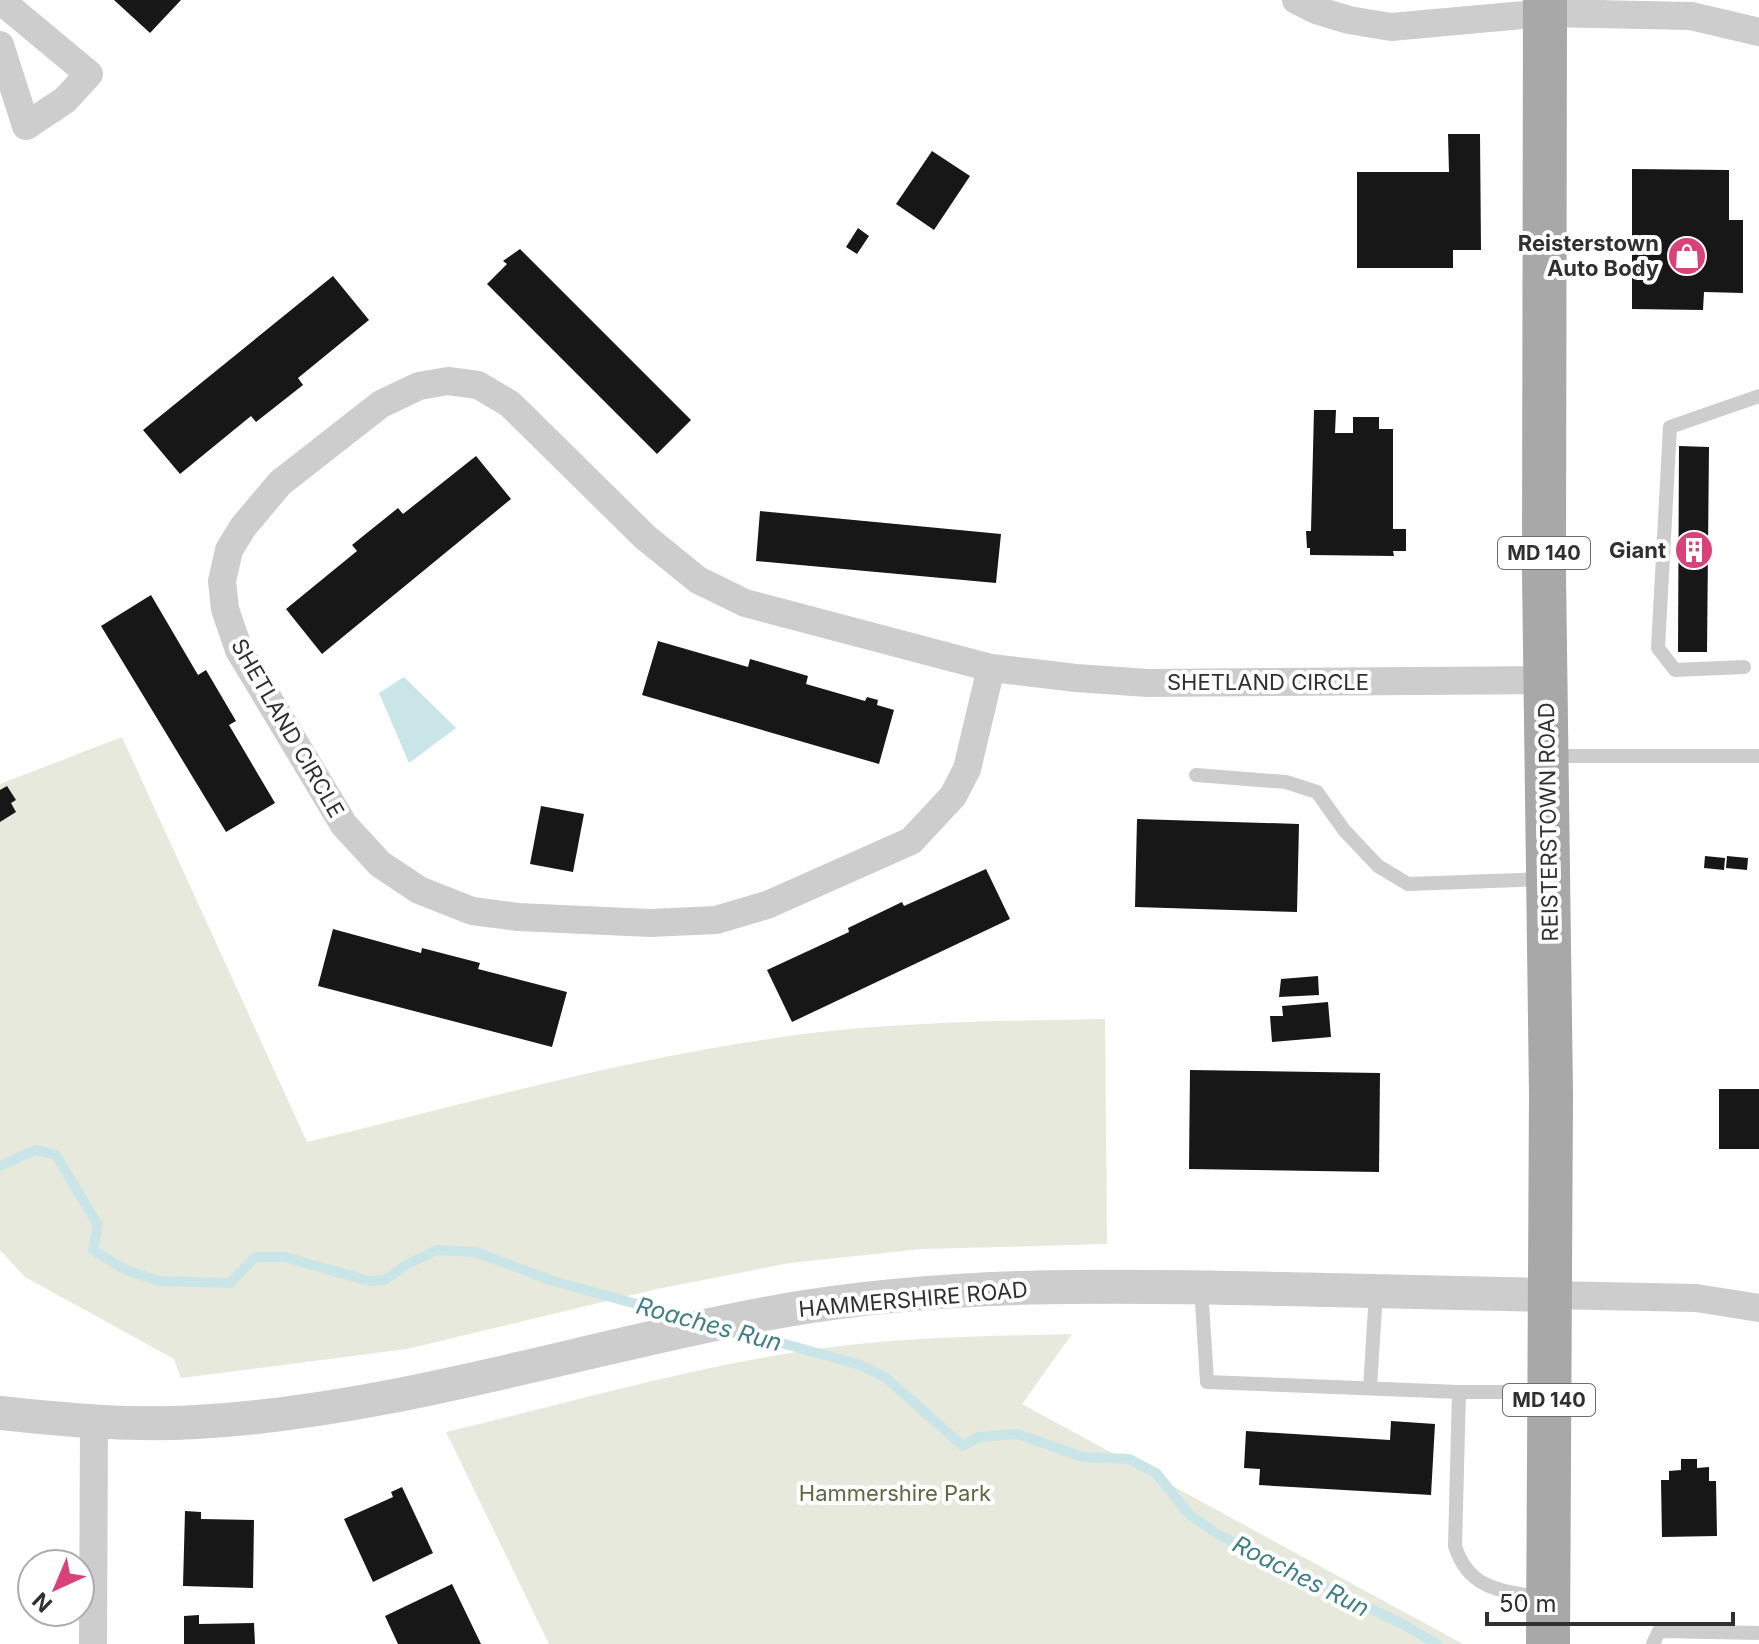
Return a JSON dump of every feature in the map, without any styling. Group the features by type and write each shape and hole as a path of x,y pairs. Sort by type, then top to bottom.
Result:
{"main road":[{"name":"REISTERSTOWN ROAD","path":"1545,6 1544,573 1548,756 1550,1295 1548,1644"}],"street":[{"path":"0,0 89,74 65,100 26,126 0,45"},
{"path":"1296,0 1349,20 1391,27 1588,0"},
{"path":"1545,6 1691,16 1759,32"},
{"name":"SHETLAND CIRCLE","path":"991,668 967,769 953,796 911,841 767,905 716,920 650,923 518,917 472,911 419,890 380,864 344,825 239,650 225,609 222,581 229,550 243,527 280,483 381,404 419,386 448,381 478,385 510,404 645,537 698,580 745,603 991,668 1148,683 1547,680"},
{"name":"HAMMERSHIRE ROAD","path":"0,1413 94,1424 195,1423 294,1413 394,1397 781,1311 887,1297 1000,1289 1201,1287 1550,1295"},
{"path":"1550,1295 1696,1298 1759,1308"},
{"path":"93,1644 94,1424"}],"lane":[{"path":"1744,667 1675,670 1658,648 1670,427 1759,396"},
{"path":"1548,756 1759,756"},
{"path":"1196,775 1286,782 1317,792 1344,830 1378,866 1408,884 1549,879"},
{"path":"1201,1287 1207,1382 1459,1392 1549,1392"},
{"path":"1370,1388 1376,1291"},
{"path":"1459,1392 1455,1546 1460,1563 1492,1589 1548,1599"},
{"path":"1653,1644 1659,1631 1724,1638 1759,1633"}],"green space":[{"path":"122,737 307,1142 590,1073 762,1040 890,1026 1105,1019 1107,1244 922,1249 790,1263 657,1289 407,1349 181,1378 174,1359 25,1277 0,1250 0,784"},
{"name":"Hammershire Park","path":"1072,1334 1022,1404 1463,1644 549,1644 446,1432 642,1383 790,1353 956,1337"}],"water":[{"path":"404,677 456,728 409,763 379,693"}],"building":[{"path":"114,0 181,0 150,33"},
{"path":"1448,134 1480,134 1481,250 1453,250 1453,268 1357,268 1357,172 1449,172"},
{"path":"932,151 970,176 934,230 896,204"},
{"name":"Reisterstown Auto Body","path":"1632,169 1729,170 1729,220 1743,220 1743,293 1704,292 1703,310 1632,309"},
{"path":"858,228 869,236 857,254 846,247"},
{"path":"520,249 691,420 657,454 487,284 507,264 503,261"},
{"path":"333,276 369,320 298,378 303,385 256,422 251,416 180,474 143,430"},
{"path":"1314,410 1336,410 1335,433 1353,433 1353,417 1379,417 1379,429 1393,429 1393,529 1406,529 1406,551 1393,551 1394,556 1310,555 1306,531 1311,531"},
{"name":"Giant","path":"1679,446 1709,447 1707,652 1678,652"},
{"path":"476,456 511,499 322,654 286,609 357,551 352,545 398,508 403,514"},
{"path":"760,511 1001,534 996,583 756,561"},
{"path":"151,595 198,675 206,670 236,721 229,725 275,803 226,832 101,626"},
{"path":"658,641 748,667 750,659 808,676 806,684 865,701 867,697 878,700 877,705 894,710 879,764 642,695"},
{"path":"7,786 16,800 11,803 16,812 0,822 0,790"},
{"path":"541,806 584,814 573,872 530,864"},
{"path":"1137,819 1299,824 1297,912 1135,907"},
{"path":"1705,856 1725,858 1724,870 1704,868"},
{"path":"1727,856 1748,858 1747,870 1726,868"},
{"path":"986,869 1010,919 792,1022 767,970 849,932 848,928 902,902 904,906"},
{"path":"333,929 421,953 422,948 480,963 478,969 567,992 552,1047 318,986"},
{"path":"1318,976 1319,995 1279,997 1281,979"},
{"path":"1328,1002 1331,1037 1272,1042 1270,1016 1283,1016 1282,1006"},
{"path":"1190,1070 1380,1073 1379,1172 1189,1169"},
{"path":"1719,1089 1759,1089 1759,1149 1719,1149"},
{"path":"1391,1421 1435,1424 1431,1495 1259,1485 1260,1469 1244,1468 1246,1431 1390,1440"},
{"path":"1681,1459 1697,1459 1697,1468 1709,1467 1709,1481 1716,1481 1717,1536 1662,1537 1661,1480 1669,1480 1669,1471 1681,1470"},
{"path":"402,1487 433,1553 373,1582 344,1519 393,1497 391,1492"},
{"path":"185,1511 201,1512 201,1519 254,1520 253,1588 183,1586"},
{"path":"452,1584 481,1644 398,1644 385,1616"},
{"path":"199,1615 199,1624 254,1623 255,1644 184,1644 184,1616"}],"waterway":[{"name":"Roaches Run","path":"0,1166 35,1150 56,1155 98,1225 93,1250 124,1269 158,1281 230,1283 255,1257 285,1257 369,1281 385,1280 406,1265 437,1250 476,1252 553,1281 687,1318"},
{"name":"Roaches Run","path":"738,1331 857,1364 885,1377 963,1446 979,1437 1017,1434 1083,1457 1129,1459 1156,1473 1189,1514 1217,1534 1437,1644"}],"place":[{"name":"Reisterstown Auto Body","path":"1687,256"},
{"name":"Giant","path":"1694,550"}]}
